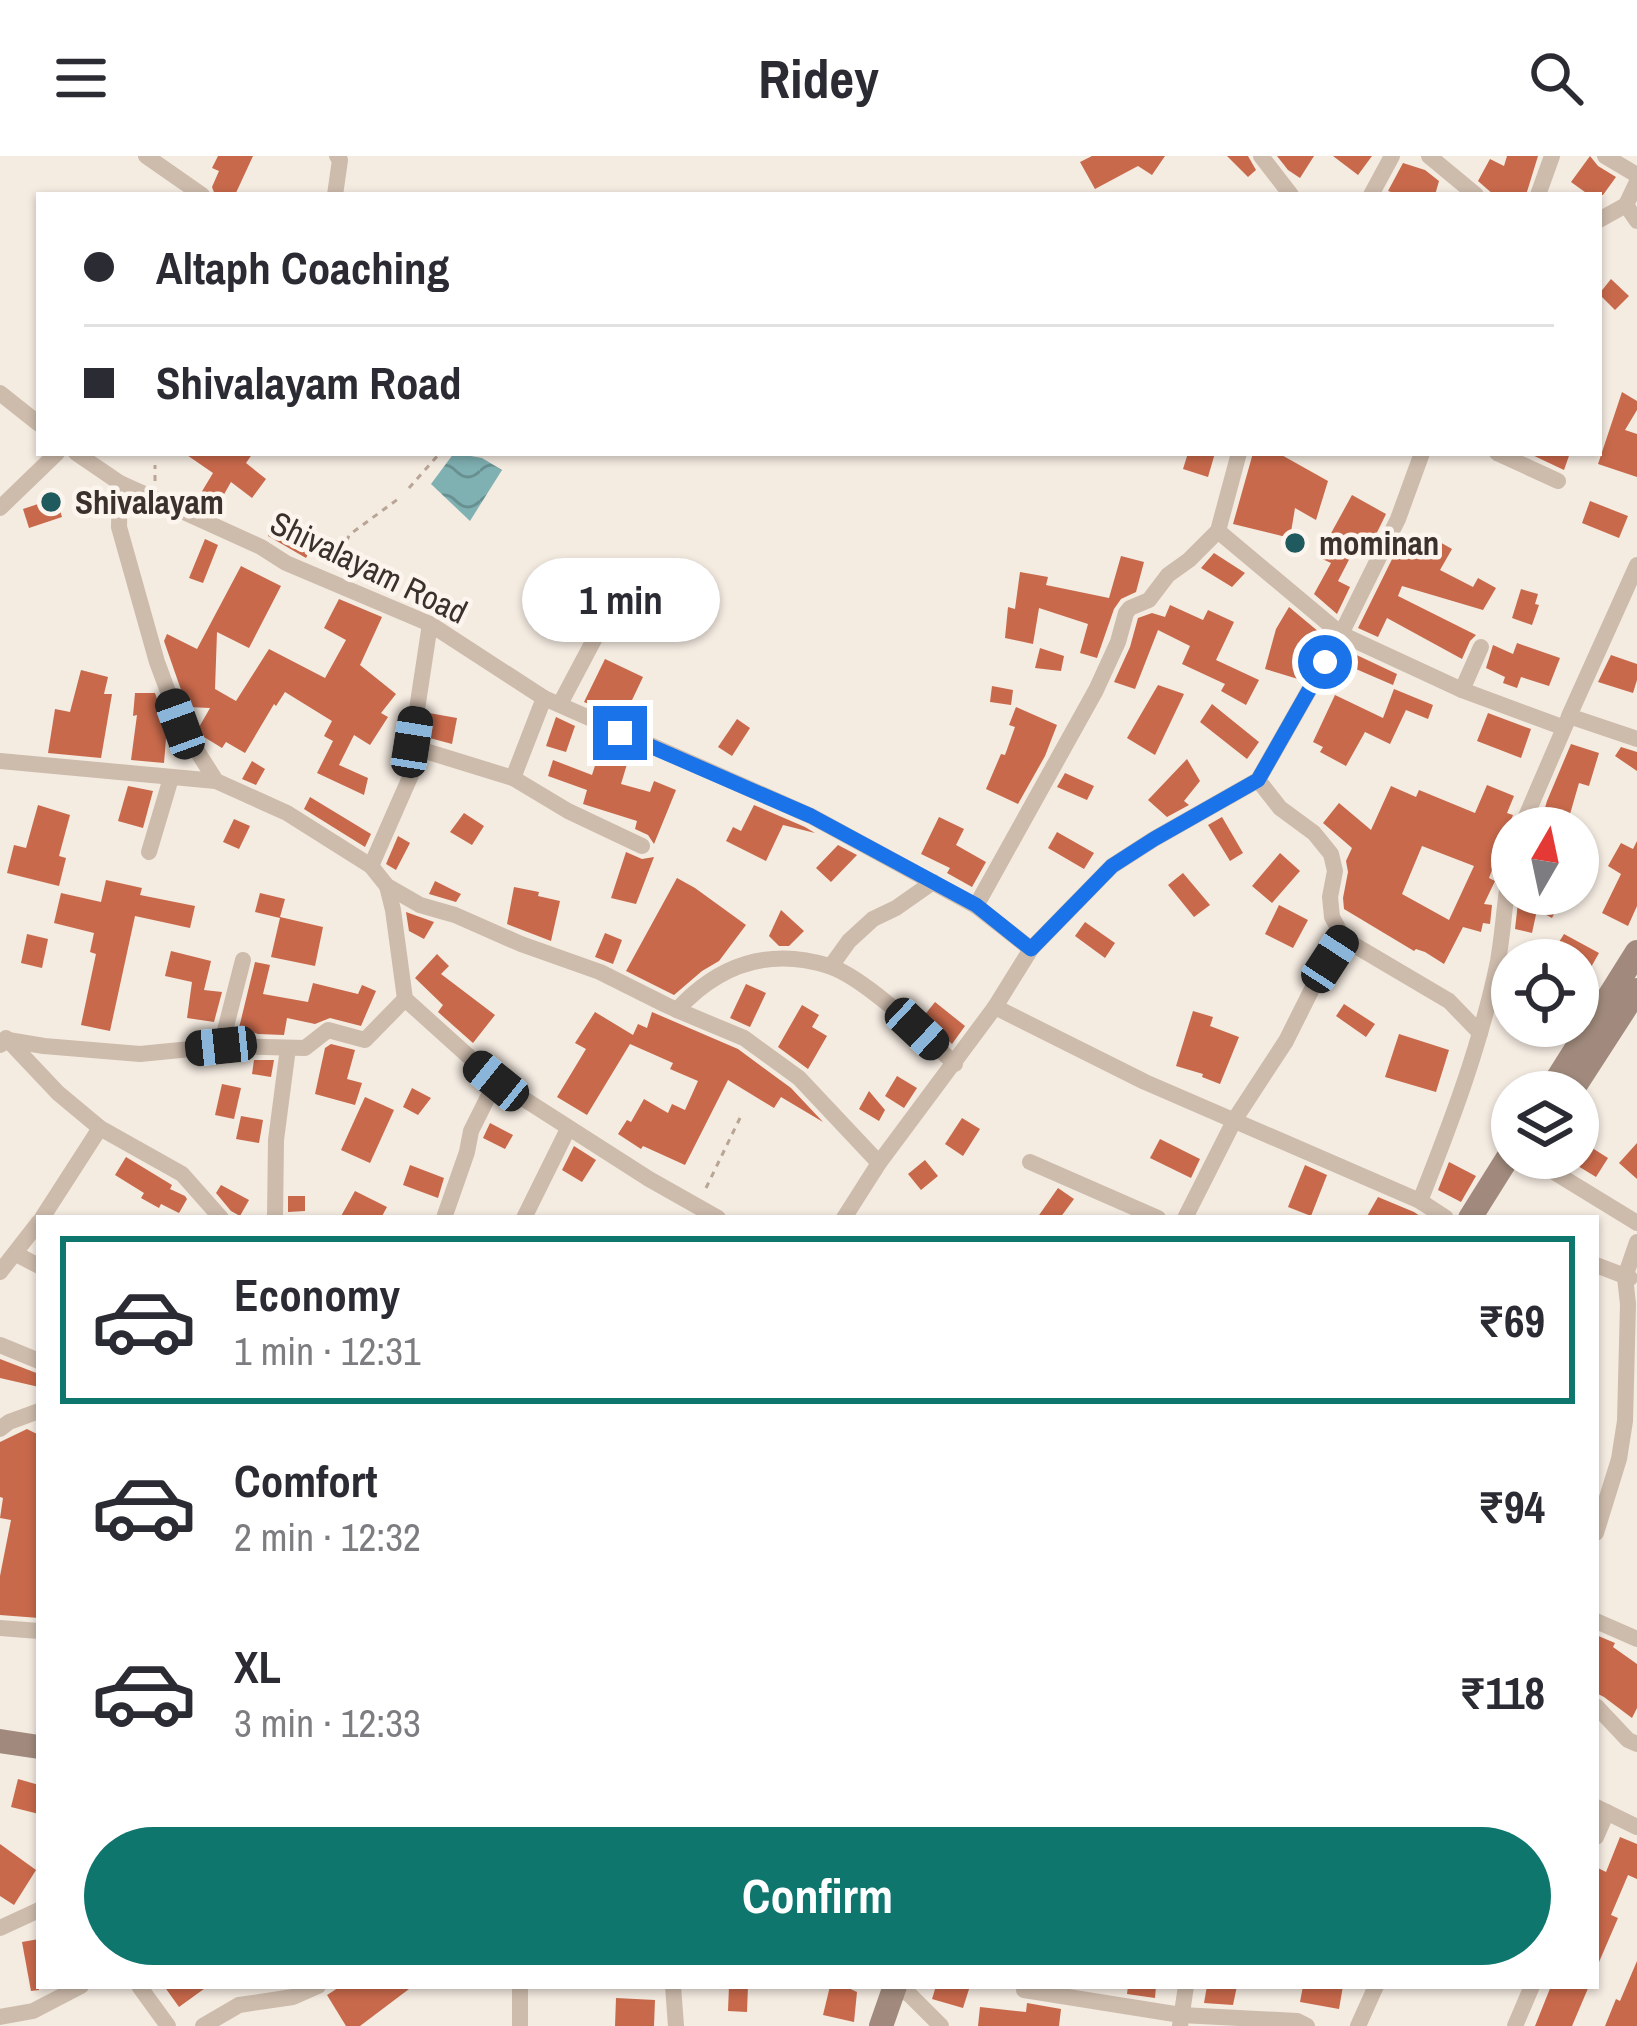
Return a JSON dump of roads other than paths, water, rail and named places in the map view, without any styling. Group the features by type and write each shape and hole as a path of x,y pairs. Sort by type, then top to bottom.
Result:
{"main road":[{"path":"1562,1071 1637,952"},
{"path":"1585,1071 1637,990"},
{"path":"1485,1215 1500,1179"},
{"path":"1486,1215 1514,1179"},
{"path":"0,1742 36,1747"},
{"path":"881,2026 894,1989"}],"street":[{"path":"146,156 198,192"},
{"path":"335,192 337,156"},
{"path":"1261,156 1289,192"},
{"path":"1373,192 1392,156"},
{"path":"1429,156 1472,192"},
{"path":"1539,192 1552,156"},
{"path":"1602,218 1626,206 1637,178 1605,156"},
{"path":"1626,206 1637,221"},
{"path":"0,392 36,422"},
{"path":"0,508 54,456"},
{"name":"Shivalayam Road","path":"80,456 120,483 286,563 430,624 552,701 811,816 976,905 1031,949"},
{"path":"976,905 1096,690 1126,613 1149,600 1168,574 1218,531 1238,456"},
{"path":"846,1215 1031,949 1112,866 1258,780 1341,634 1398,519 1421,456"},
{"path":"1504,456 1558,481"},
{"path":"120,483 119,527 157,662 180,724 216,781"},
{"path":"1218,531 1341,634 1462,690 1637,739"},
{"path":"1530,807 1637,565"},
{"path":"513,778 552,701 605,619"},
{"path":"430,624 412,742 422,750 513,778 642,846"},
{"path":"1462,690 1481,647"},
{"path":"371,866 422,750"},
{"path":"0,761 216,781 287,813 371,866 387,886 420,905 599,973 745,1037 799,1078 879,1163"},
{"path":"149,853 171,778"},
{"path":"1258,780 1280,808 1314,833 1330,854 1335,871 1332,917 1343,938 1448,1000 1480,1033"},
{"path":"831,966 848,941 873,920 933,882"},
{"path":"387,886 405,999 496,1081 713,1215"},
{"path":"1420,1201 1480,1033 1504,915"},
{"path":"1186,1215 1234,1119 1286,1041 1343,938"},
{"path":"677,1010 699,985 756,959 831,966 917,1029 955,1064"},
{"path":"221,1046 243,960"},
{"path":"3,1040 140,1054 221,1046 305,1048 328,1030 364,1040 405,999"},
{"path":"995,1007 1145,1082 1420,1201 1441,1215"},
{"path":"3,1040 100,1128 182,1174 218,1215"},
{"path":"274,1215 276,1140 288,1048"},
{"path":"446,1215 471,1131 496,1081"},
{"path":"44,1215 100,1128"},
{"path":"525,1215 568,1129"},
{"path":"1030,1162 1151,1215"},
{"path":"1565,1179 1637,1223"},
{"path":"0,1272 36,1227"},
{"path":"1599,1523 1619,1459 1625,1420 1628,1304 1637,1242"},
{"path":"16,1254 36,1264"},
{"path":"1599,1265 1631,1279"},
{"path":"0,1345 36,1360"},
{"path":"0,1429 36,1413"},
{"path":"1599,1622 1637,1639"},
{"path":"0,1628 36,1630"},
{"path":"1599,1709 1637,1744"},
{"path":"1601,1810 1637,1827"},
{"path":"0,1928 36,1911"},
{"path":"0,2017 33,2012 75,1989"},
{"path":"142,1989 168,2026"},
{"path":"202,2026 239,2005 293,1997 311,1989"},
{"path":"520,1989 520,2026"},
{"path":"673,1989 676,2026"},
{"path":"900,1989 941,2026"},
{"path":"1024,1989 1180,2021 1298,2021 1307,2026"},
{"path":"1180,2021 1185,1989"},
{"path":"1358,2026 1375,1989"},
{"path":"1515,2026 1531,1989"}],"water":[{"path":"452,456 482,458 502,470 470,521 431,484"}],"place":[{"name":"Shivalayam","path":"51,502"},
{"name":"mominan","path":"1295,543"}]}
